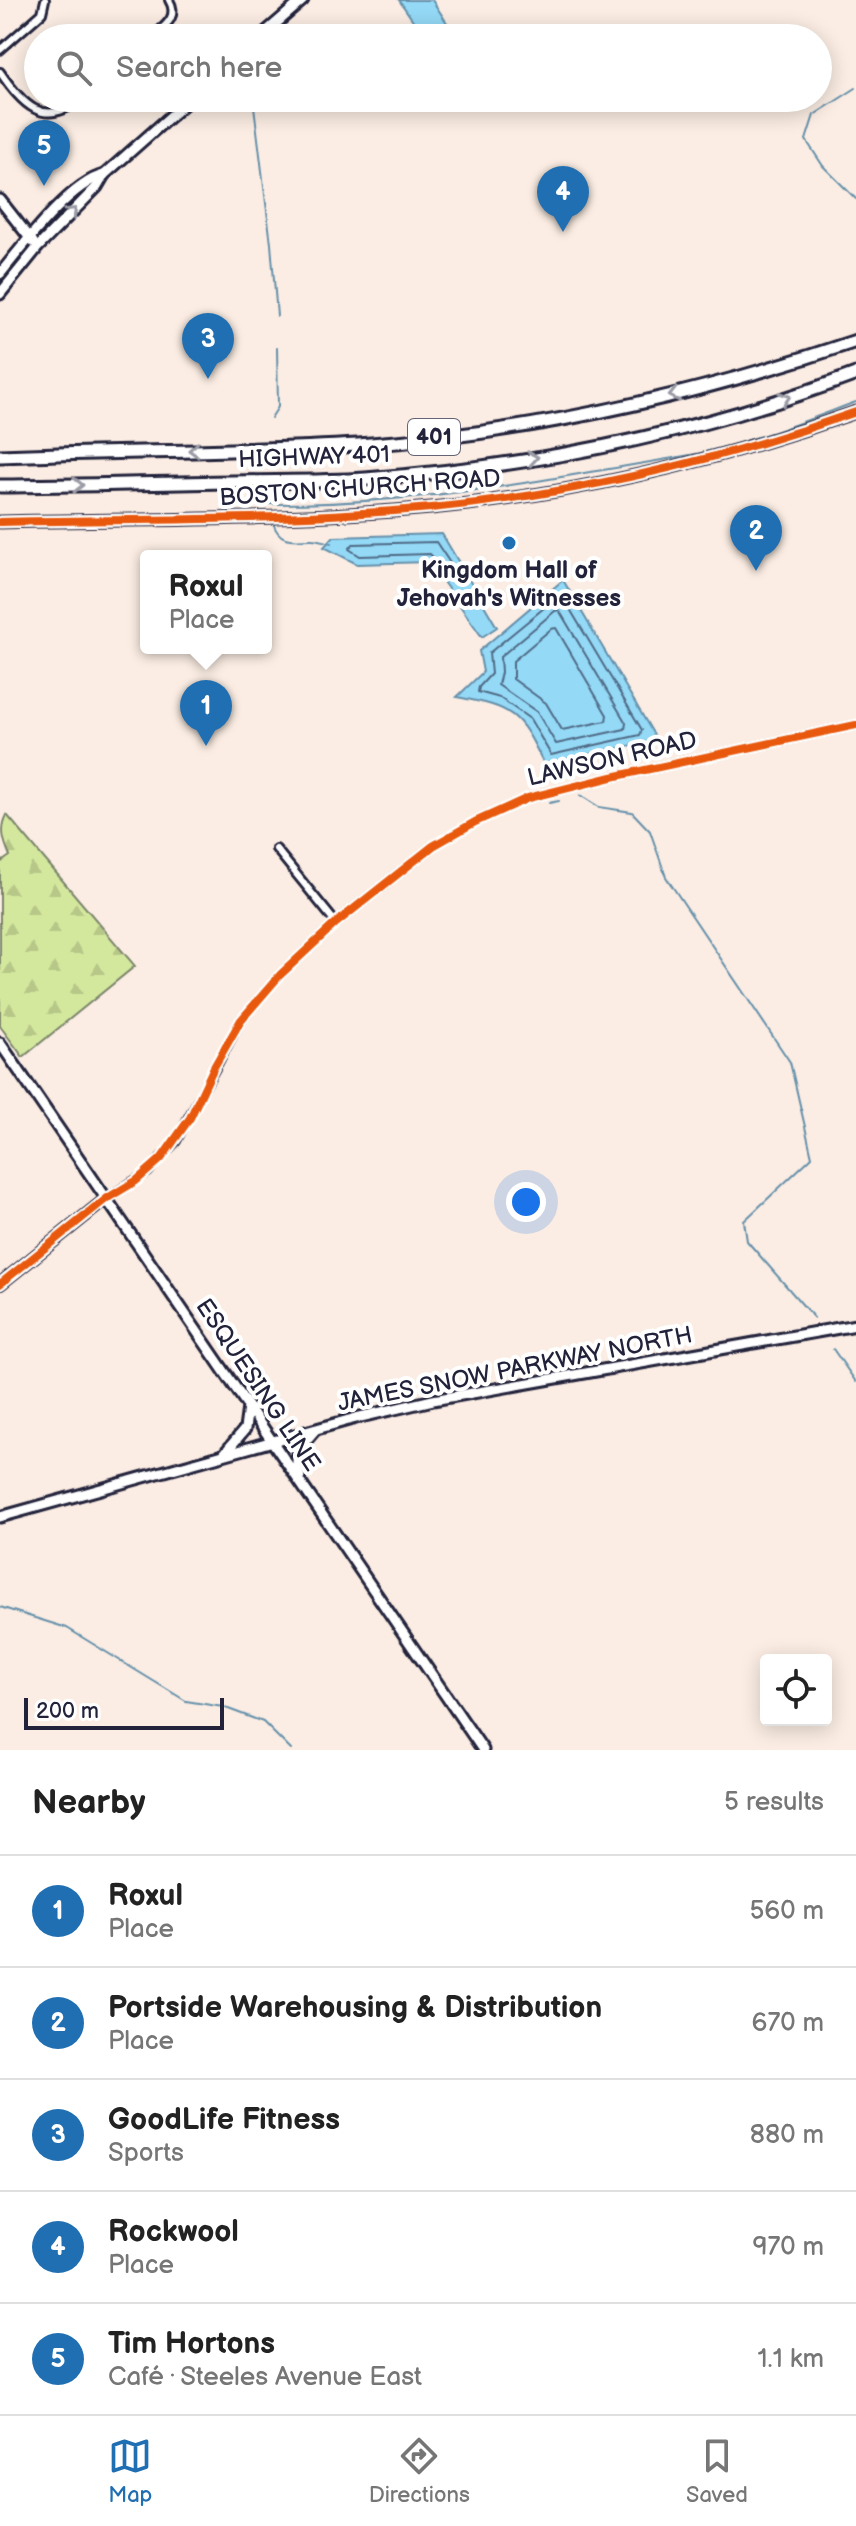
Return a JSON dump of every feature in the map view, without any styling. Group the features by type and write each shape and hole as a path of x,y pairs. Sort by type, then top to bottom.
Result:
{"highway":[{"name":"HIGHWAY 401","path":"0,456 359,445 479,433 618,409 752,374 856,341"},
{"name":"HIGHWAY 401","path":"0,486 363,479 482,467 693,426 773,403 856,374"}],"street":[{"path":"30,24 42,13 45,0"},
{"path":"168,24 174,10 169,0"},
{"path":"275,24 303,0"},
{"path":"0,50 24,29"},
{"path":"0,72 24,103"},
{"path":"0,294 38,247 97,187 104,175 175,112"},
{"path":"0,274 54,211 90,179 104,175"},
{"path":"0,200 38,247"},
{"name":"BOSTON CHURCH ROAD","path":"0,522 306,516 431,508 539,493 682,465 789,436 856,412"},
{"name":"LAWSON ROAD","path":"0,1284 161,1159 190,1118 241,1020 280,975 336,923 433,846 475,822 528,798 856,725"},
{"path":"276,849 336,923"},
{"name":"ESQUESING LINE","path":"0,1043 483,1750"},
{"name":"JAMES SNOW PARKWAY NORTH","path":"0,1517 433,1400 856,1325"},
{"path":"222,1457 241,1437 248,1407"},
{"path":"303,1487 295,1462 300,1447 315,1430"}],"green space":[{"path":"7,815 135,966 23,1057 0,1026 0,863 10,856 3,835"}],"water":[{"path":"399,0 432,0 448,24 415,24"},
{"path":"442,534 497,627 482,637 429,562 357,564 324,547 333,537"},
{"path":"563,580 657,740 544,764 528,733 512,715 491,705 457,697 483,672 479,651"}],"waterway":[{"path":"832,103 856,88"},
{"path":"255,112 277,316"},
{"path":"819,112 814,115 806,140 823,166 856,199"},
{"path":"271,418 278,407 277,348"},
{"path":"253,492 263,504 302,504 419,497 496,487 705,452 763,436 856,402"},
{"path":"273,523 284,537 332,543"},
{"path":"546,780 549,765"},
{"path":"580,795 599,807 632,812 650,831 666,877 790,1062 812,1157 744,1221 747,1241 814,1318"},
{"path":"549,803 559,801"},
{"path":"833,1349 856,1382"},
{"path":"0,1607 67,1628 186,1701 223,1707 263,1722 291,1750"}],"cycle path":[{"path":"0,522 323,515 485,502 593,484 700,460 856,412"},
{"path":"0,1284 161,1159 190,1118 241,1020 280,975 336,923 433,846 475,822 528,798 856,725"}],"place":[{"name":"Tim Hortons","path":"44,186"},
{"name":"Rockwool","path":"563,232"},
{"name":"GoodLife Fitness","path":"208,379"},
{"name":"Kingdom Hall of Jehovah's Witnesses","path":"509,543"},
{"name":"Portside Warehousing & Distribution","path":"756,571"},
{"name":"Roxul","path":"206,746"}]}
